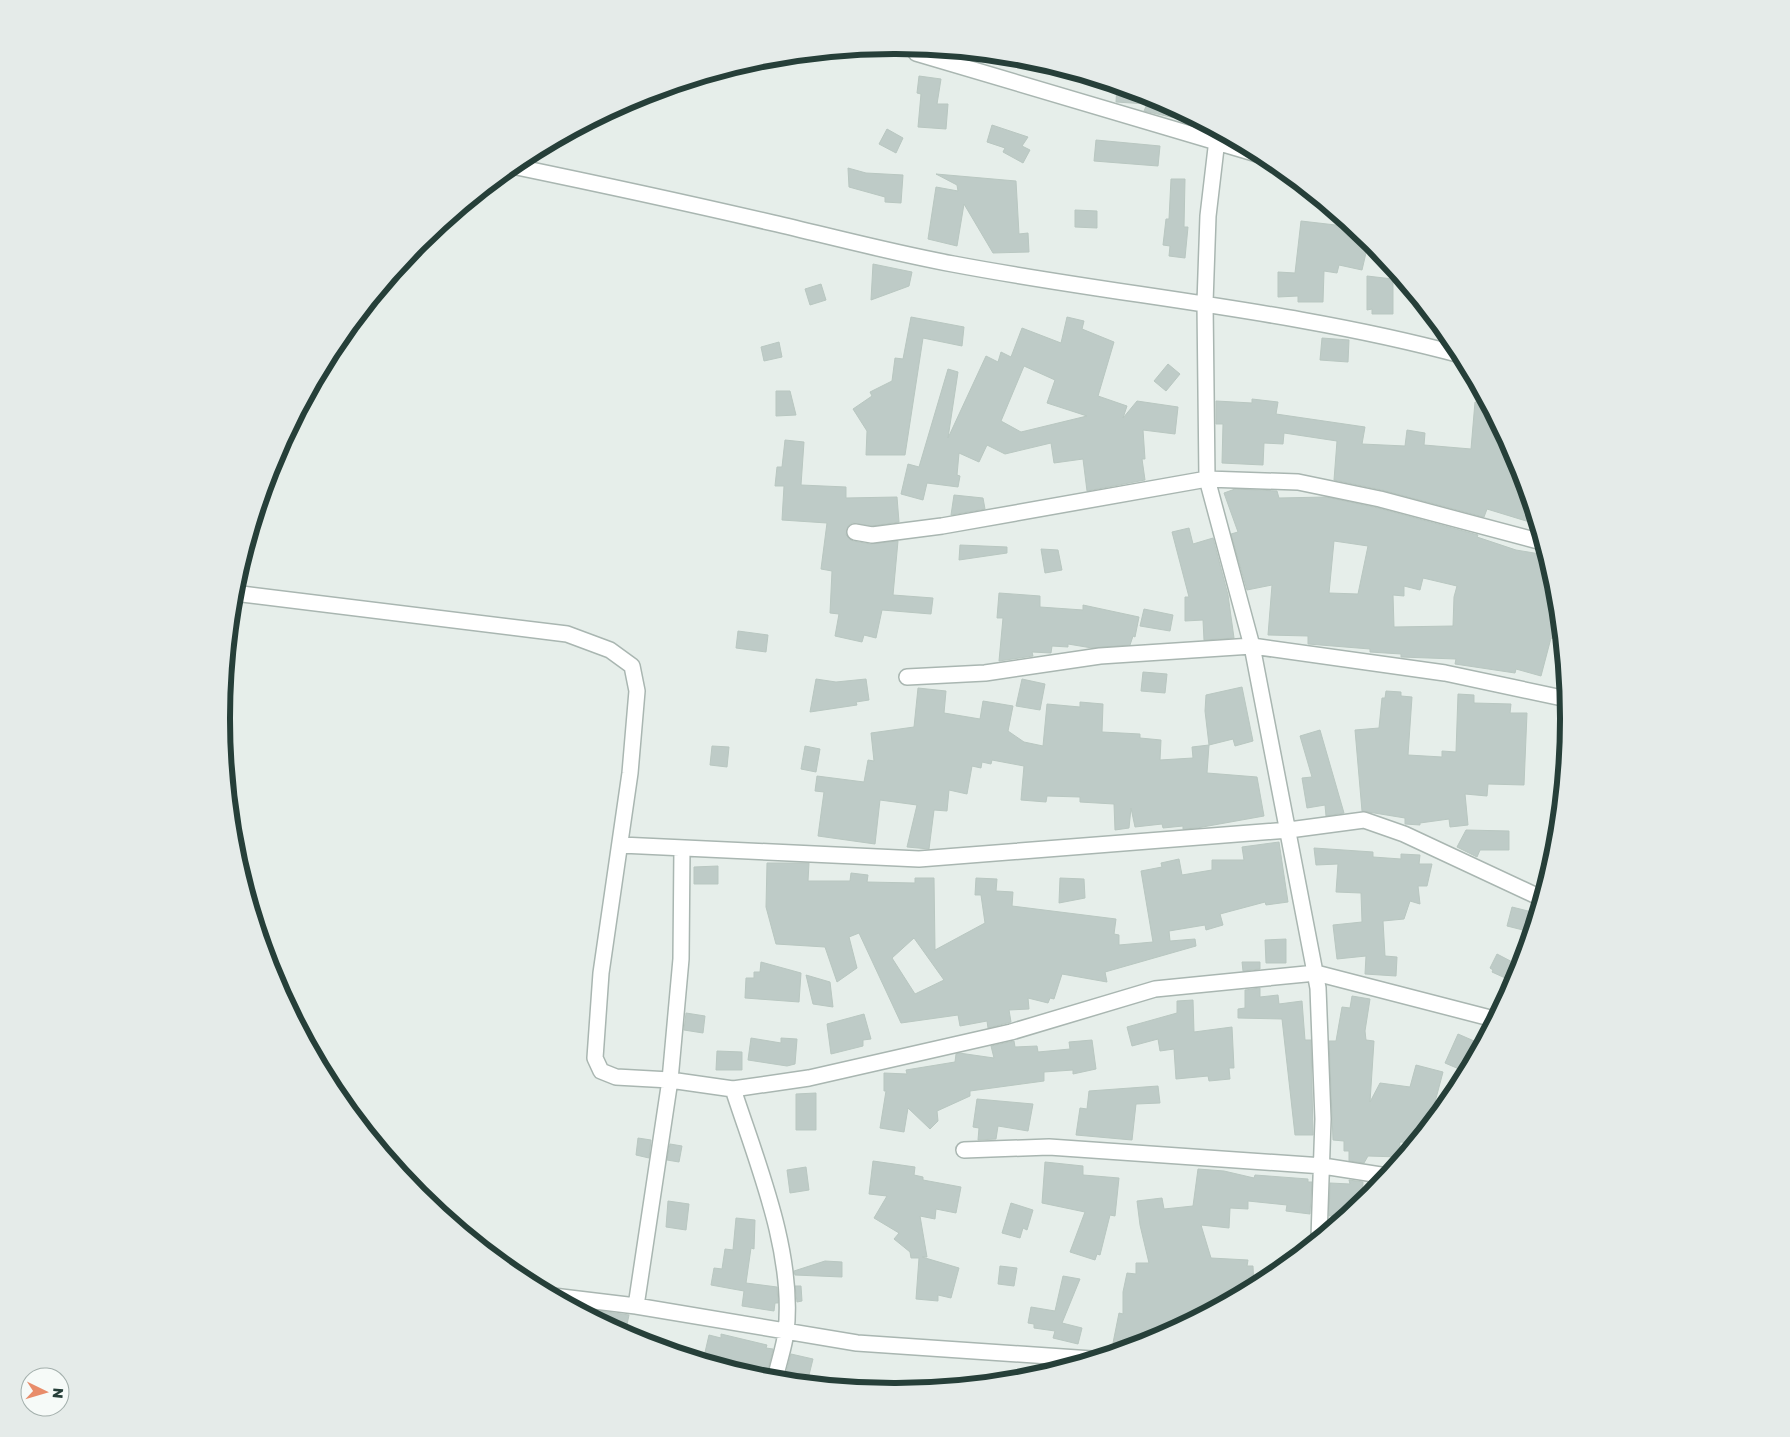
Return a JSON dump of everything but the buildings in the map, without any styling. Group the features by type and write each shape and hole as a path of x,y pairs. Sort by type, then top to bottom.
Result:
{"street":[{"path":"921,55 1033,89 1212,135"},
{"path":"1217,137 1208,216 1204,303 1208,479 1252,646 1316,973 1323,1119 1319,1229"},
{"path":"523,168 703,206 951,264 1029,278 1204,303 1405,340 1450,352"},
{"path":"855,532 872,535 942,526 1208,479 1298,482 1425,511 1535,540"},
{"path":"242,594 568,634 610,650 632,666 637,692 621,845 601,973 595,1058 601,1071 616,1077 670,1080 733,1088 809,1078 1011,1032 1155,989 1316,973 1489,1018"},
{"path":"907,677 985,673 1100,656 1252,646 1445,673 1559,697"},
{"path":"621,845 919,859 1289,830 1364,820 1404,834 1536,895"},
{"path":"636,1306 670,1080 681,959 682,848"},
{"path":"733,1088 771,1208 786,1272 786,1332 776,1372"},
{"path":"964,1150 1049,1147 1323,1166 1378,1175"},
{"path":"570,1298 636,1306 857,1343 1077,1358"}]}
